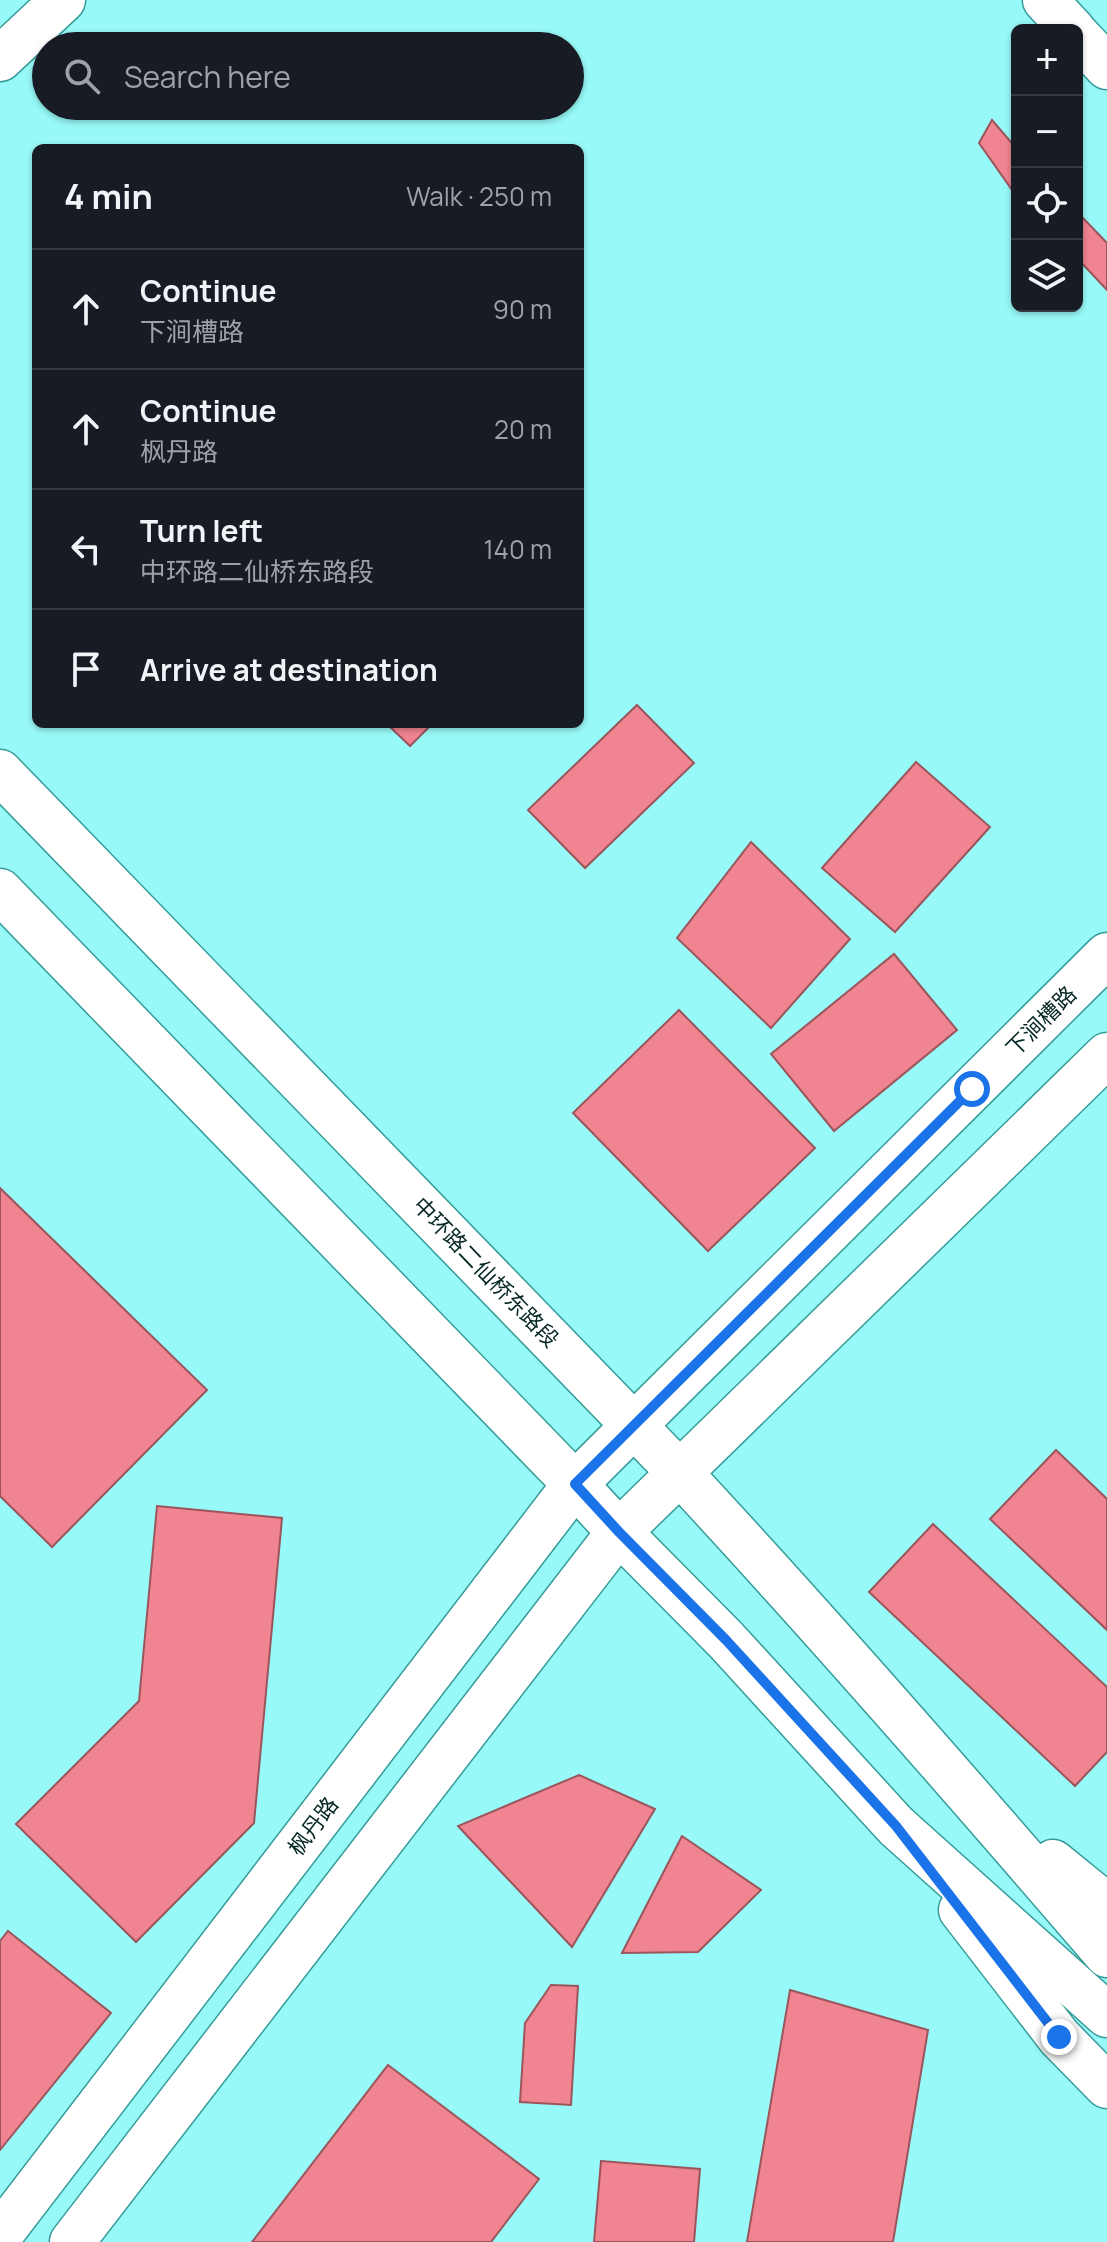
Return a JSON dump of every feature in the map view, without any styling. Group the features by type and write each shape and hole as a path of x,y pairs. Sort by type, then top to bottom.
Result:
{"main road":[{"path":"0,59 63,0"},
{"path":"1045,0 1067,24"},
{"path":"1083,41 1107,67"},
{"name":"中环路二仙桥东路段","path":"0,772 679,1472 785,1586 1107,1955"},
{"path":"0,891 726,1640 896,1826 1059,2037 1107,2086"},
{"name":"下涧槽路","path":"634,1425 1107,955"},
{"path":"72,2242 619,1532 1107,1055"},
{"name":"枫丹路","path":"0,2235 575,1484 634,1425"},
{"name":"中环路二仙桥东路段","path":"960,1784 1107,1906"},
{"path":"896,1826 1105,2013"}],"building":[{"path":"992,120 1011,142 1011,188 979,143"},
{"path":"1083,218 1107,243 1107,290 1083,264"},
{"path":"637,705 694,763 585,868 528,810"},
{"path":"391,728 428,728 410,746"},
{"path":"916,762 990,827 895,932 822,868"},
{"path":"751,842 850,939 771,1028 677,938"},
{"path":"894,954 957,1030 834,1131 771,1054"},
{"path":"679,1010 815,1148 708,1251 573,1113"},
{"path":"0,1188 207,1390 52,1547 0,1496"},
{"path":"1056,1450 1107,1499 1107,1630 990,1519"},
{"path":"157,1506 282,1518 254,1823 136,1942 16,1824 139,1701"},
{"path":"933,1524 1107,1687 1107,1752 1075,1786 869,1592"},
{"path":"579,1775 655,1809 572,1947 458,1826"},
{"path":"682,1836 761,1890 698,1952 622,1953"},
{"path":"8,1931 111,2013 0,2150 0,1941"},
{"path":"551,1985 578,1986 571,2105 520,2102 525,2023"},
{"path":"790,1990 928,2030 893,2242 747,2242"},
{"path":"388,2065 539,2179 491,2242 252,2242"},
{"path":"601,2161 700,2169 694,2242 594,2242"}],"route":[{"path":"972,1089 575,1484 726,1640 896,1826 1059,2037"}]}
